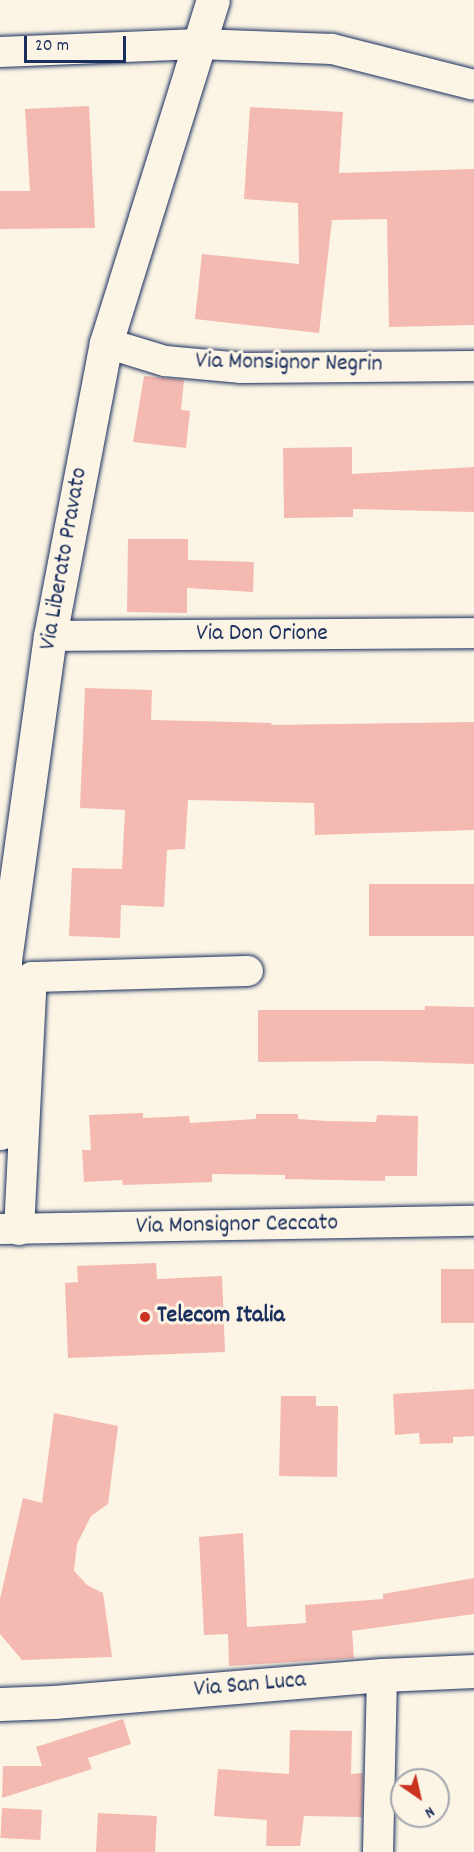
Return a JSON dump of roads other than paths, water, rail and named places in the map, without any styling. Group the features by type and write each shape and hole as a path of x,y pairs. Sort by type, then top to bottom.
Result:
{"street":[{"name":"Via Liberato Pravato","path":"0,1133 5,960 50,636 106,343 213,0"},
{"path":"0,52 199,44 332,49 474,85"},
{"name":"Via Monsignor Negrin","path":"106,343 165,361 242,368 474,366"},
{"name":"Via Don Orione","path":"50,636 474,633"},
{"path":"10,1230 32,977 248,971"},
{"name":"Via Monsignor Ceccato","path":"10,1230 474,1221"},
{"name":"Via San Luca","path":"9,1700 474,1671"},
{"path":"378,1852 382,1675"}],"place":[{"name":"Telecom Italia","path":"145,1317"}]}
